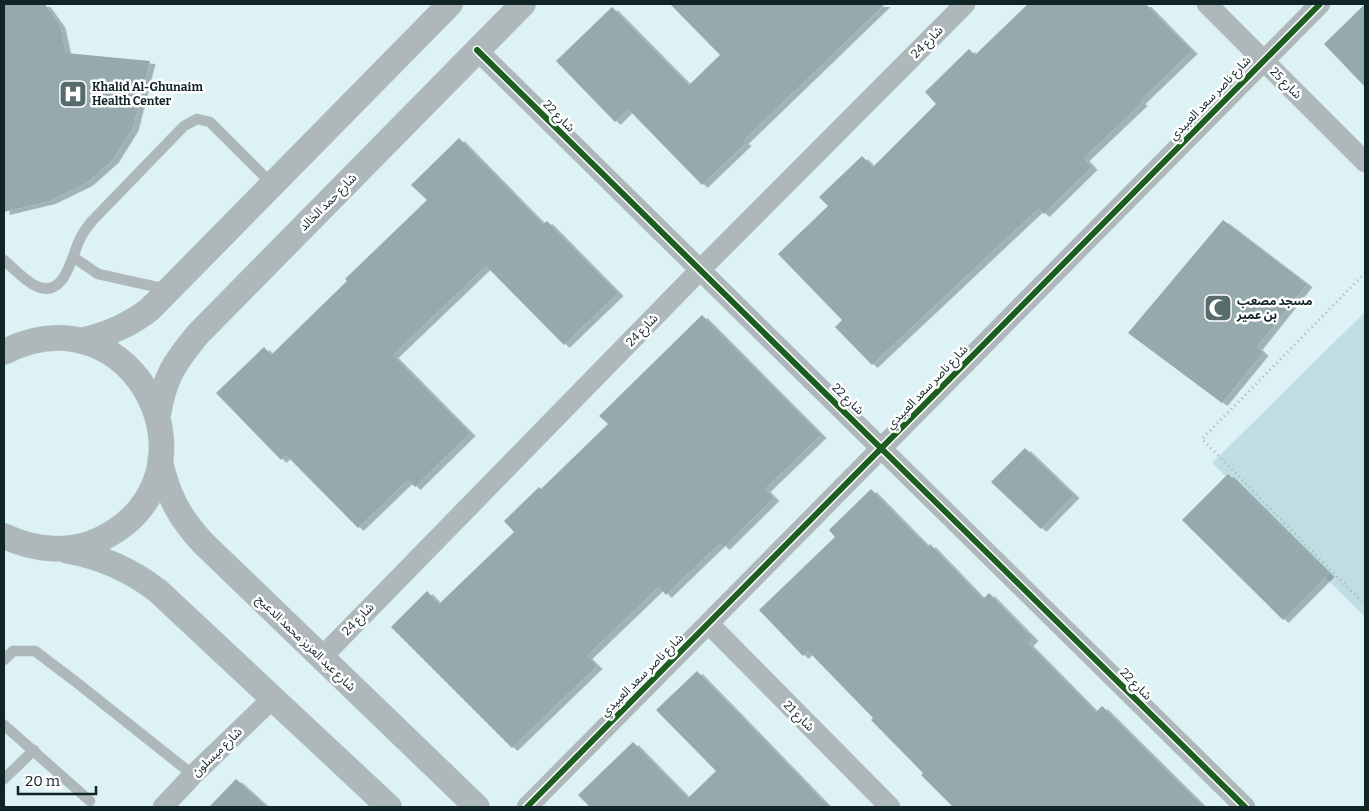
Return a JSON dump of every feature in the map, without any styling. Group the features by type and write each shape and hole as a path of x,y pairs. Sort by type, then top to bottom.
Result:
{"street":[{"path":"80,341 105,334 140,318 450,4"},
{"name":"شارع حمد الخالد","path":"158,416 168,375 198,334 523,4"},
{"name":"شارع 24","path":"321,658 699,271 965,4"},
{"name":"شارع 25","path":"1207,4 1365,162"},
{"name":"شارع ناصر سعد العبيدي","path":"527,807 1320,4"},
{"name":"شارع 22","path":"477,50 699,271 882,448 1245,807"},
{"path":"4,334 28,342"},
{"path":"4,352 28,342 54,338 80,341 110,353 123,362 145,386 158,416 161,431 160,461 156,479 148,496 124,524 109,535 74,548 48,549 4,555"},
{"name":"شارع عبد العزيز محمد الدعيج","path":"160,461 172,501 192,531 477,807"},
{"path":"4,536 22,544 85,554 117,565 141,578 389,807"},
{"name":"شارع 21","path":"708,624 890,807"},
{"name":"شارع ميسلون","path":"163,807 193,775 273,698"}],"lane":[{"path":"4,260 32,284 40,288 48,289 56,286 67,274 80,238 92,221 184,126 196,119 210,122 273,185"},
{"path":"73,257 98,274 169,290"},
{"path":"4,660 13,651 35,651 193,775"},
{"path":"4,725 90,801"},
{"path":"4,779 34,750"}],"path":[{"path":"1365,273 1202,439 1365,606"}],"shaded area":[{"path":"1365,312 1365,617 1212,463"}],"building":[{"name":"Khalid Al-Ghunaim Health Center","path":"4,4 45,4 60,25 66,53 150,61 133,128 113,160 87,183 50,201 4,212"},
{"path":"670,4 885,4 743,141 746,143 702,185 628,109 615,122 556,61 612,7 689,85 720,55"},
{"path":"1028,4 1146,4 1192,51 1140,101 1142,103 1084,158 1092,167 1044,214 1038,209 872,365 835,327 842,320 778,254 828,206 819,197 862,156 873,167 936,104 925,92 969,49 975,55"},
{"path":"1365,4 1365,87 1324,44"},
{"path":"459,138 543,224 547,221 618,293 564,345 486,266 393,355 470,433 415,487 408,480 358,528 286,455 281,460 216,393 264,347 271,355 347,281 345,279 427,200 411,185"},
{"name":"مسجد مصعب بن عمير","path":"1223,220 1307,284 1257,347 1263,353 1222,403 1128,333"},
{"path":"702,315 821,435 765,489 774,498 724,547 720,543 666,595 659,587 587,656 597,666 512,748 391,627 427,591 439,604 514,532 504,521 539,487 541,489 608,424 599,416"},
{"path":"1025,448 1074,495 1041,529 991,482"},
{"path":"1228,474 1329,574 1283,620 1182,520"},
{"path":"871,489 928,547 930,544 983,599 989,593 1033,638 1028,643 1096,712 1102,706 1204,807 953,807 871,720 873,718 808,651 803,656 759,610 835,537 829,530"},
{"path":"697,671 829,807 590,807 578,795 633,742 688,798 716,771 656,710"},
{"path":"236,779 267,807 209,807"}],"cycle path":[{"path":"527,807 1320,4"},
{"path":"477,50 1245,807"}],"place":[{"name":"Khalid Al-Ghunaim Health Center","path":"73,94"},
{"name":"مسجد مصعب بن عمير","path":"1218,308"}]}
